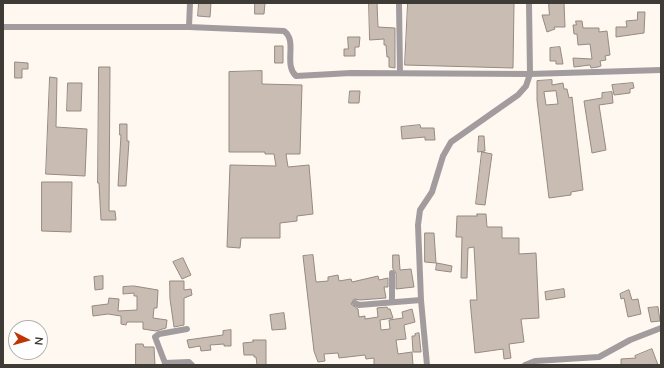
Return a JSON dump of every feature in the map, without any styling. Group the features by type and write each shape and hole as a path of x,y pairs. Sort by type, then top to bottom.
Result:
{"street":[{"path":"188,28 190,3"},
{"path":"399,3 400,73"},
{"path":"427,365 421,300 418,225 420,210 432,192 443,156 451,142 518,95 526,86 530,74 529,3"},
{"path":"3,27 188,28 284,31 288,34 290,40 290,65 292,72 296,76 352,73 530,74 661,70"},
{"path":"392,274 392,302"},
{"path":"355,303 359,305 421,300"},
{"path":"525,365 535,361 599,357 630,340 661,328"},
{"path":"187,329 159,334 156,338 165,363 189,362 192,365"}],"building":[{"path":"199,3 211,3 210,17 198,16"},
{"path":"255,3 265,3 264,14 255,14"},
{"path":"369,3 377,3 378,27 395,28 395,68 389,67 389,57 387,57 384,39 370,40"},
{"path":"408,3 514,3 513,68 405,65"},
{"path":"549,3 564,3 565,27 554,27 555,29 547,32 542,15 549,15"},
{"path":"638,12 645,12 644,33 616,37 616,27 627,27 626,21 637,20"},
{"path":"576,21 582,21 583,28 599,28 599,32 607,31 610,55 605,56 606,60 600,61 601,66 591,68 590,65 574,67 573,58 592,59 590,44 578,45 577,34 574,34 573,25 576,25"},
{"path":"348,37 360,37 359,47 355,47 355,56 344,56 344,49 348,49"},
{"path":"275,46 283,46 283,63 275,63"},
{"path":"560,47 563,64 556,64 556,61 550,61 550,48"},
{"path":"15,62 28,63 28,69 22,69 22,78 15,78"},
{"path":"99,67 110,67 109,211 115,211 116,220 101,220 98,183"},
{"path":"262,71 262,84 302,85 300,154 286,154 288,167 309,165 313,214 297,216 297,221 280,223 280,238 241,238 240,248 227,247 230,165 276,166 274,154 265,154 265,152 229,152 229,72"},
{"path":"50,77 57,78 56,127 87,129 85,176 46,174"},
{"path":"552,80 552,85 563,83 564,89 567,89 569,98 572,97 583,190 571,192 571,195 549,198 537,100 537,81","holes":["556,91 558,104 546,105 544,92"]},
{"path":"68,83 82,83 81,111 67,111"},
{"path":"633,83 634,88 630,89 630,93 614,95 612,85"},
{"path":"350,91 360,91 359,103 349,103"},
{"path":"612,92 613,103 599,105 606,150 592,153 584,101 602,98 602,93"},
{"path":"120,124 127,124 127,141 129,141 126,186 118,186 121,135"},
{"path":"420,125 421,128 434,128 435,140 425,140 425,137 402,139 401,127"},
{"path":"479,136 484,136 485,151 478,152"},
{"path":"482,152 492,154 485,205 476,204"},
{"path":"42,182 72,182 71,232 42,231"},
{"path":"477,214 486,214 487,227 502,227 502,238 519,238 519,254 536,253 539,318 521,319 524,342 509,344 511,358 504,359 503,349 475,353 470,300 477,300 474,247 468,248 467,278 461,278 462,237 456,237 457,216 477,216"},
{"path":"425,233 434,233 436,263 425,262"},
{"path":"313,255 316,282 328,281 328,277 338,275 339,281 351,279 352,282 378,276 379,280 388,278 388,287 384,287 386,298 354,299 351,304 358,309 359,317 365,316 365,319 378,317 377,308 387,307 390,309 393,318 380,320 381,330 390,329 389,320 403,318 402,312 412,309 415,322 404,325 406,339 396,340 398,354 412,352 413,365 374,365 374,358 366,359 365,355 339,358 338,353 324,354 325,361 318,362 314,351 303,256"},
{"path":"393,255 399,255 400,270 411,269 414,287 396,289 396,273 393,269"},
{"path":"183,258 191,275 182,279 173,262"},
{"path":"437,263 452,266 451,272 436,270"},
{"path":"103,276 103,289 95,290 94,277"},
{"path":"170,281 184,281 184,290 191,289 192,295 184,298 184,325 174,327 170,299"},
{"path":"134,286 158,290 157,308 154,308 153,318 167,320 166,328 156,331 143,329 143,322 127,322 126,325 121,324 121,316 108,314 93,316 92,306 108,304 109,298 119,299 118,311 137,310 137,296 134,296 134,293 123,294 123,287"},
{"path":"564,289 565,297 546,300 545,292"},
{"path":"629,290 632,300 638,299 641,314 628,317 624,298 621,299 620,294"},
{"path":"658,307 660,321 651,322 648,308"},
{"path":"284,313 286,329 272,330 270,315"},
{"path":"231,330 231,346 224,346 224,344 210,345 211,350 201,351 200,346 189,348 187,340 223,335 223,331"},
{"path":"419,333 421,352 413,352 412,336"},
{"path":"253,340 266,340 266,365 257,365 256,357 254,357 254,355 244,355 243,343 253,342"},
{"path":"136,344 143,344 144,347 154,347 155,365 136,365"},
{"path":"652,349 658,365 621,365 621,359 636,358 635,356"}]}
